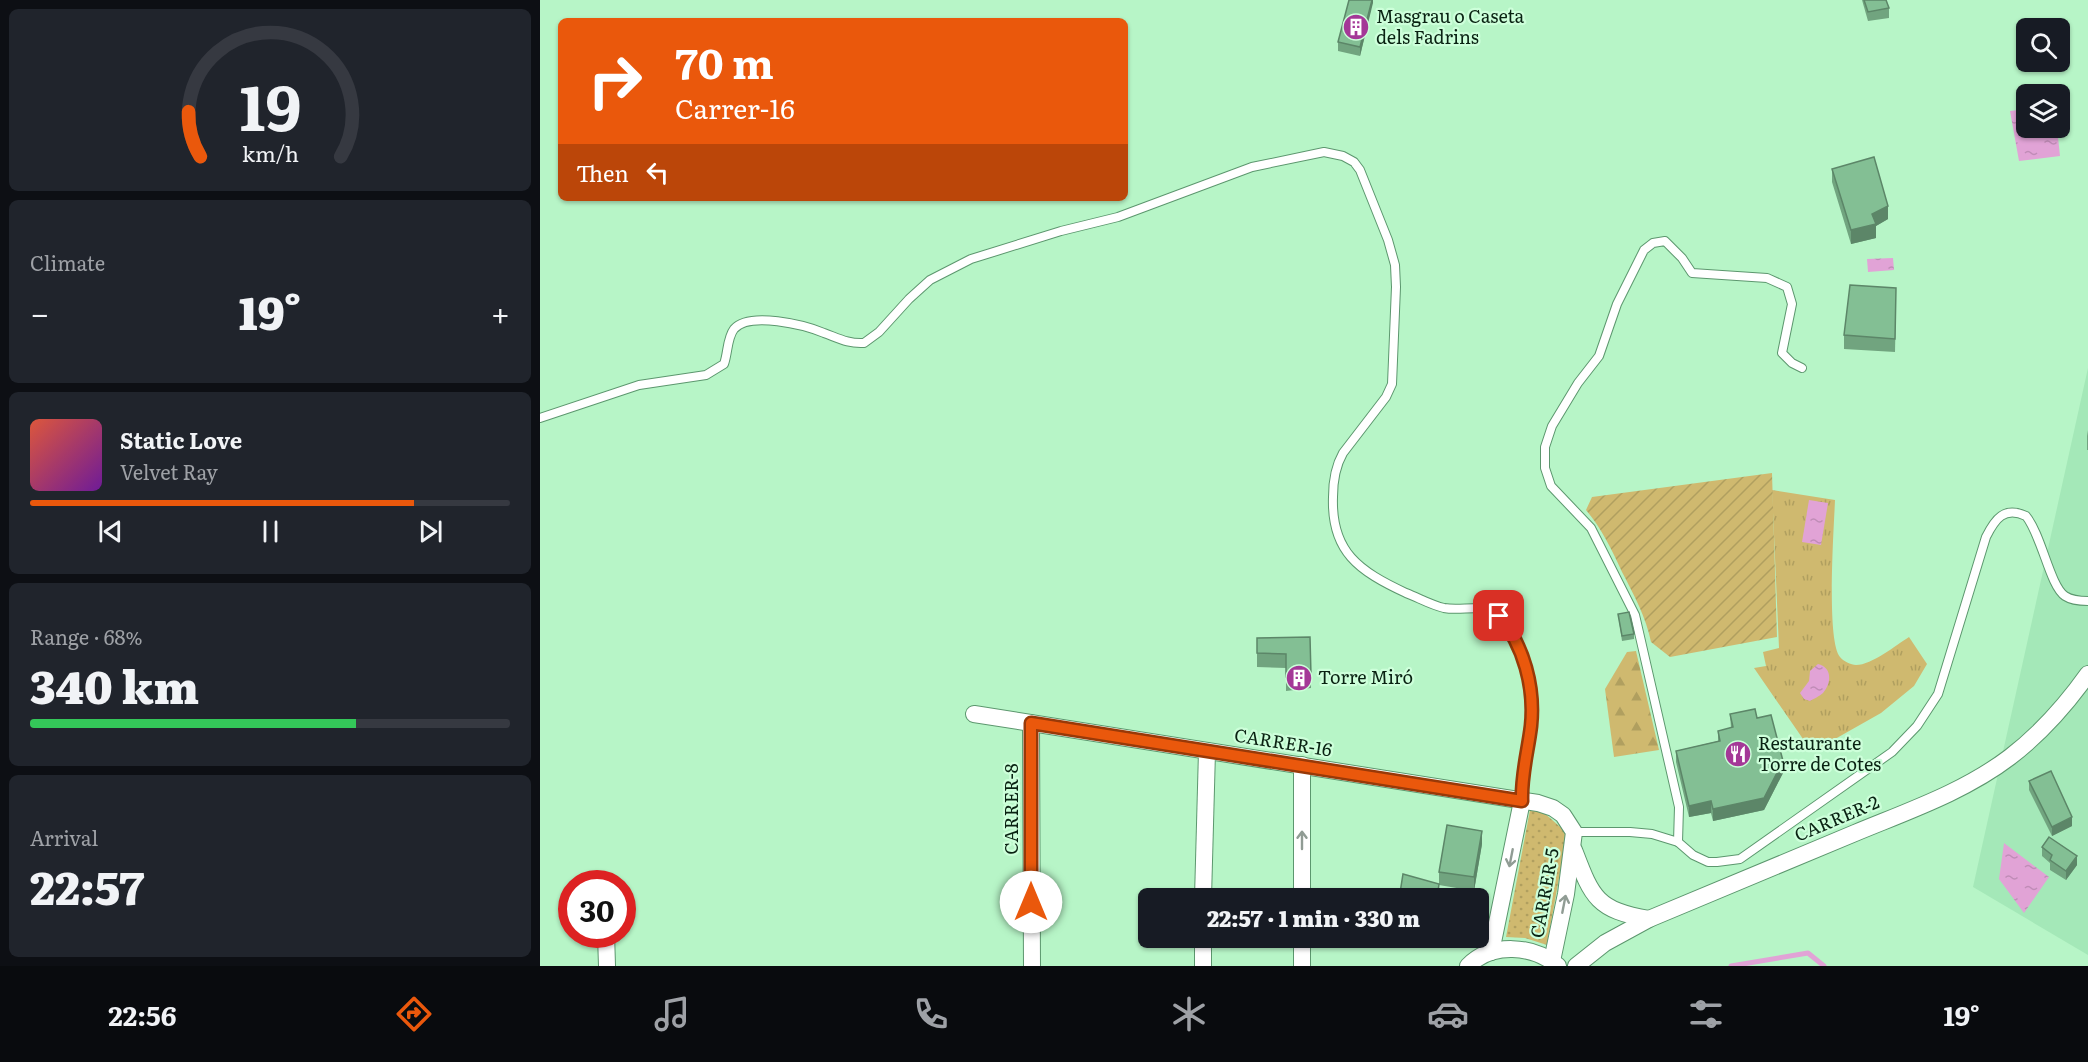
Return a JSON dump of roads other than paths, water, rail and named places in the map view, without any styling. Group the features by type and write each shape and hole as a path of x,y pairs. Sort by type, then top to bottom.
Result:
{"street":[{"name":"CARRER-2","path":"1576,966 1602,945 1649,919 1952,791 2010,757 2046,725 2088,674"},
{"name":"CARRER-16","path":"974,714 1302,765 1553,808 1567,819 1591,890 1606,906 1627,915 1649,919"},
{"name":"CARRER-8","path":"1031,723 1032,966"},
{"path":"1203,888 1207,751"},
{"path":"1302,765 1302,888"},
{"path":"1491,952 1522,801"},
{"name":"CARRER-5","path":"1555,964 1574,840"},
{"path":"606,948 607,966"},
{"path":"1203,948 1203,966"},
{"path":"1302,948 1302,966"},
{"path":"1468,966 1491,952 1512,949 1533,952 1555,964"}],"lane":[{"path":"540,418 639,385 706,375 715,371 724,364 729,339 734,330 747,321 782,322 822,332 843,342 864,343 879,332 930,280 971,259 1061,231 1118,217 1252,167 1324,152 1343,156 1354,162 1360,170 1377,209 1392,254 1396,287 1392,384 1386,397 1338,462 1333,480 1332,511 1336,533 1353,560 1393,587 1446,608 1487,609 1504,622 1525,664 1532,699 1531,727 1521,784 1522,801"},
{"path":"1678,842 1679,807 1635,615 1591,528 1551,486 1545,468 1545,447 1560,411 1599,356 1629,277 1644,250 1653,243 1665,241 1682,258 1692,273 1767,278 1787,287 1792,304 1782,353 1792,363 1802,368"},
{"path":"1574,840 1643,832 1678,842 1693,855 1708,862 1725,862 1746,856 1893,752 1917,726 1938,694 1986,537 1994,522 2001,516 2010,512 2026,516 2041,542 2058,590 2067,598 2088,601"}],"water":[{"path":"2016,110 2016,138 2058,138 2060,156 2019,161 2010,111"},
{"path":"1893,258 1894,270 1868,272 1867,259"},
{"path":"1809,500 1828,503 1821,545 1802,542"},
{"path":"1818,664 1826,668 1828,672 1828,685 1823,693 1810,701 1804,699 1800,693 1809,681 1810,671"},
{"path":"2004,843 2049,877 2024,913 1999,879"}],"waterway":[{"path":"1731,966 1808,953 1824,966"}],"place":[{"name":"Masgrau o Caseta dels Fadrins","path":"1356,27"},
{"name":"Torre Miró","path":"1299,678"},
{"name":"Restaurante Torre de Cotes","path":"1738,754"}]}
